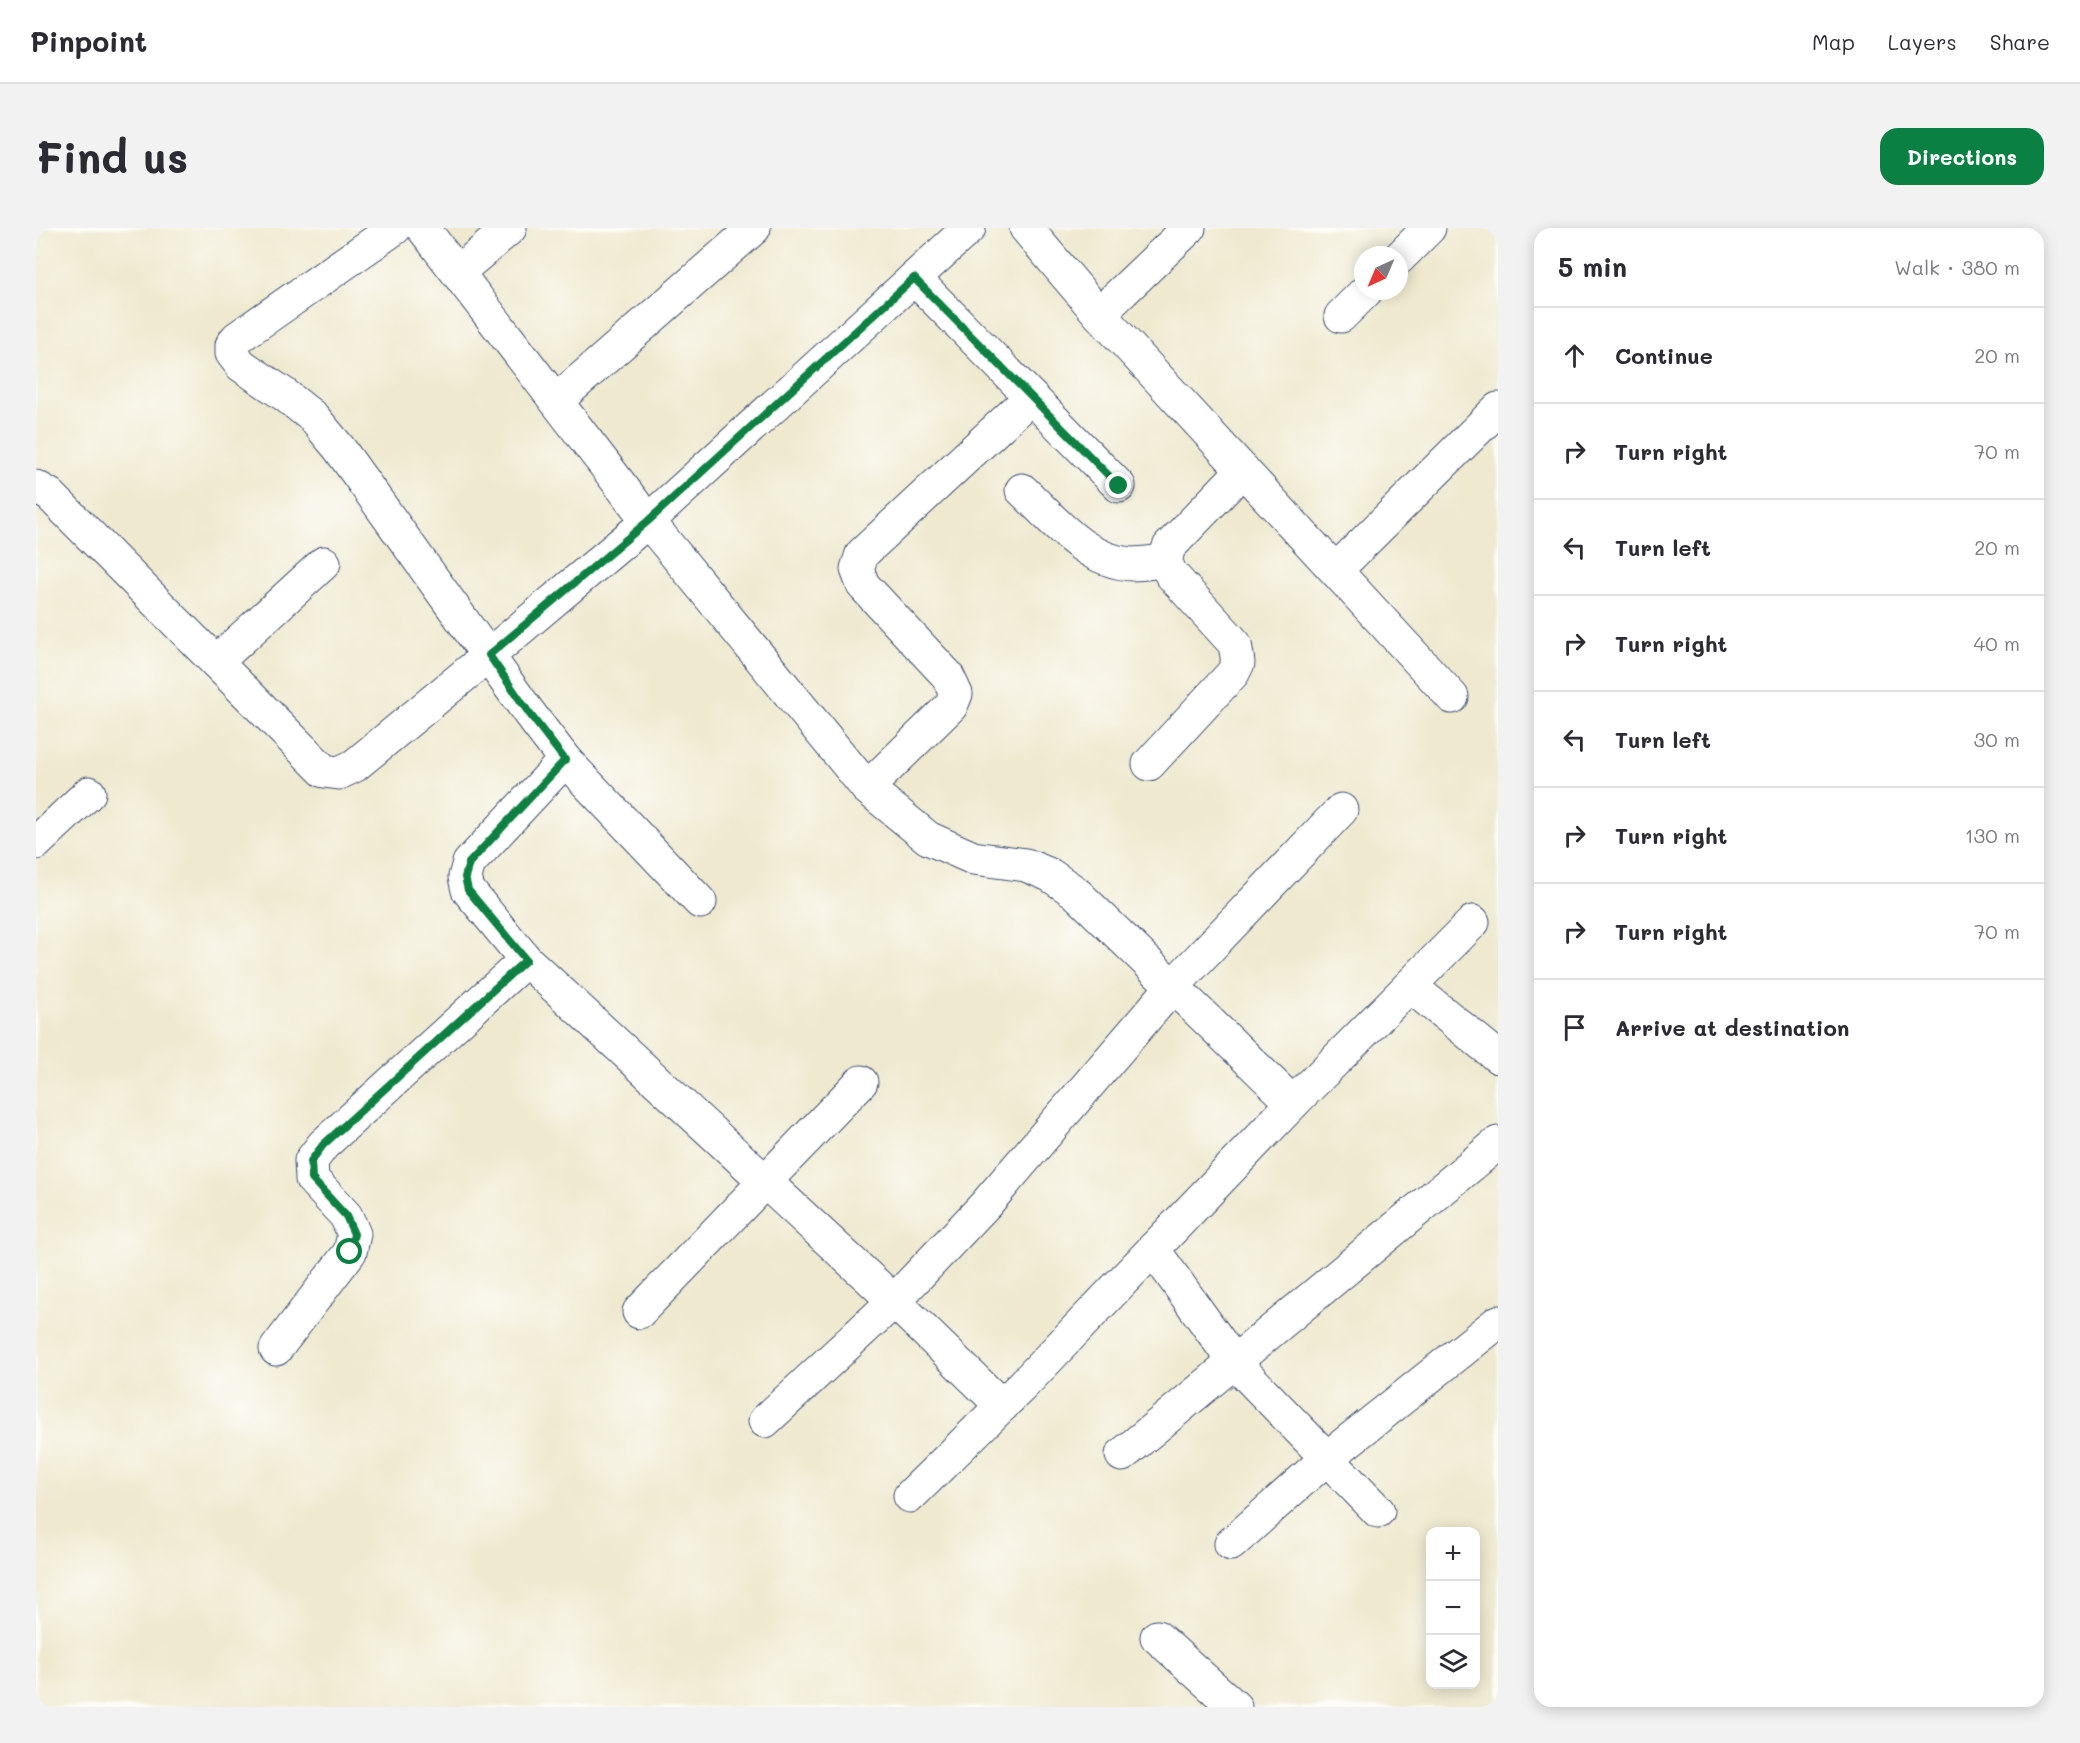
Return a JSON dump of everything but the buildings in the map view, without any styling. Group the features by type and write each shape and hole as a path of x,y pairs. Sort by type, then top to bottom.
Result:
{"street":[{"path":"394,228 237,338 232,345 232,353 240,364 313,417 339,448 565,760 700,902"},
{"path":"423,228 648,521 867,788 928,838 973,858 1026,865 1050,875 1075,892 1293,1103"},
{"path":"458,272 510,228"},
{"path":"556,401 754,228"},
{"path":"36,487 50,495 324,771 339,773 354,766 648,521 969,228"},
{"path":"1026,228 1099,314 1452,697"},
{"path":"1099,314 1189,228"},
{"path":"1408,249 1429,228"},
{"path":"914,278 1119,486"},
{"path":"1341,316 1357,300"},
{"path":"867,788 951,706 956,694 947,675 863,585 857,569 862,554 1031,397"},
{"path":"1336,570 1498,409"},
{"path":"1149,764 1233,673 1238,663 1235,644 1171,574 1165,561 1169,547 1243,470"},
{"path":"1022,490 1071,537 1099,556 1131,564 1165,561"},
{"path":"216,663 324,563"},
{"path":"565,760 469,863 465,877 468,890 526,960 894,1301 1002,1406"},
{"path":"36,843 89,793"},
{"path":"765,1421 894,1301 986,1204 1173,986 1341,810"},
{"path":"910,1496 1002,1406 1293,1103 1473,922"},
{"path":"276,1349 350,1252 354,1234 346,1216 312,1179 311,1161 323,1145 526,960"},
{"path":"1410,986 1498,1057"},
{"path":"639,1312 861,1082"},
{"path":"1122,1455 1498,1143"},
{"path":"1153,1249 1234,1362 1378,1511"},
{"path":"1231,1544 1327,1458 1498,1322"},
{"path":"1157,1637 1235,1707"}],"route":[{"path":"350,1252 354,1234 346,1216 312,1179 311,1161 323,1145 526,960 468,890 465,877 469,863 565,760 489,655 648,521 914,278 1119,486"}]}
